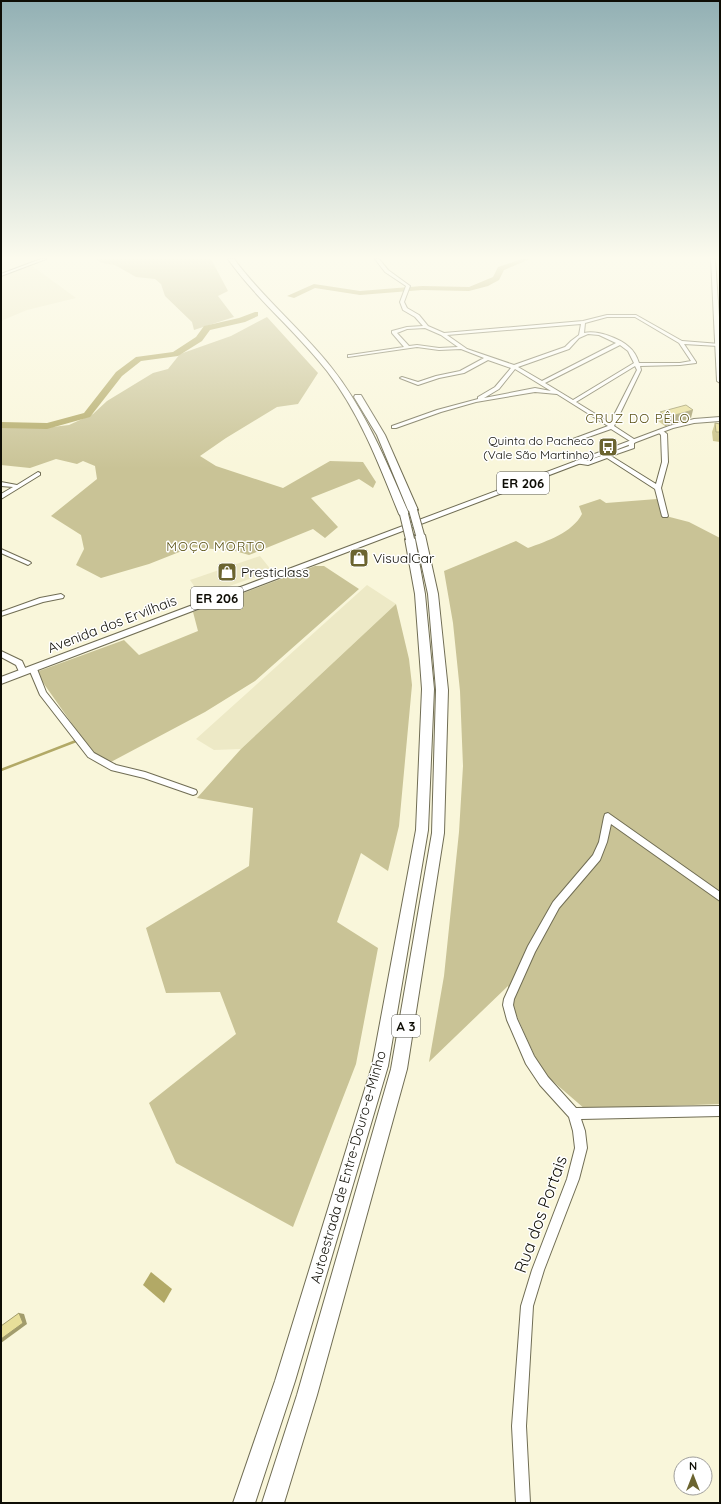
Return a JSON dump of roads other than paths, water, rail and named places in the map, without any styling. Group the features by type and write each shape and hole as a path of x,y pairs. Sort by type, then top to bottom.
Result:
{"highway":[{"name":"Autoestrada de Entre-Douro-e-Minho","path":"273,1503 309,1387 399,1069 438,833 442,690 433,594 414,533 404,514 372,435 341,385 294,329"},
{"name":"Autoestrada de Entre-Douro-e-Minho","path":"244,1503 285,1381 380,1066 422,830 428,689 413,510 381,434 349,383 304,329"}],"main road":[{"path":"717,329 720,381"},
{"path":"701,420 711,418 720,413"},
{"name":"ER 206","path":"414,533 577,462 660,431 680,424 701,420 720,419"},
{"name":"Avenida dos Ervilhais","path":"28,670 414,533"},
{"name":"ER 206","path":"1,681 28,670"}],"street":[{"path":"403,329 394,332 407,347"},
{"path":"431,329 443,334 462,348 514,367 572,402 632,442 632,447 588,463 577,462"},
{"path":"443,334 499,329"},
{"path":"581,335 582,329"},
{"path":"659,329 681,342 718,345"},
{"path":"476,401 497,388 514,367 567,348 572,341 581,335 599,333 620,343 631,352 639,370 611,427 575,440"},
{"path":"572,402 636,364 680,364 694,362 681,342"},
{"path":"542,383 620,343"},
{"path":"350,356 417,346 439,349 462,348"},
{"path":"402,378 418,384 438,377 462,372 488,358"},
{"path":"394,427 439,411 476,401 535,390 559,394"},
{"path":"660,431 664,434 665,462 658,488 665,516"},
{"path":"607,456 658,488"},
{"path":"1,497 16,486 38,474"},
{"path":"1,484 16,486"},
{"path":"1,550 28,563"},
{"path":"1,614 42,600 61,596"},
{"path":"1,654 19,663 28,670 43,693 91,755 114,768 145,775 193,792"},
{"name":"Rua dos Portais","path":"523,1503 519,1426 527,1306 538,1270 579,1160 581,1148 579,1131 574,1114 536,1071 512,1020 508,1005 512,991 531,949 552,911 599,853 608,817 691,878 720,896"},
{"path":"574,1114 720,1111"}],"waterway":[{"path":"101,396 119,374 139,359 175,354 199,339 206,329"},
{"path":"1,425 47,426 66,422 87,415 100,398"},
{"path":"1,770 76,741"}],"place":[{"name":"Quinta do Pacheco (Vale São Martinho)","path":"608,447"},
{"name":"VisualCar","path":"359,558"},
{"name":"Presticlass","path":"227,572"}],"district":[{"name":"CRUZ DO PÊLO","path":"638,418"},
{"name":"MOÇO MORTO","path":"216,546"}]}
